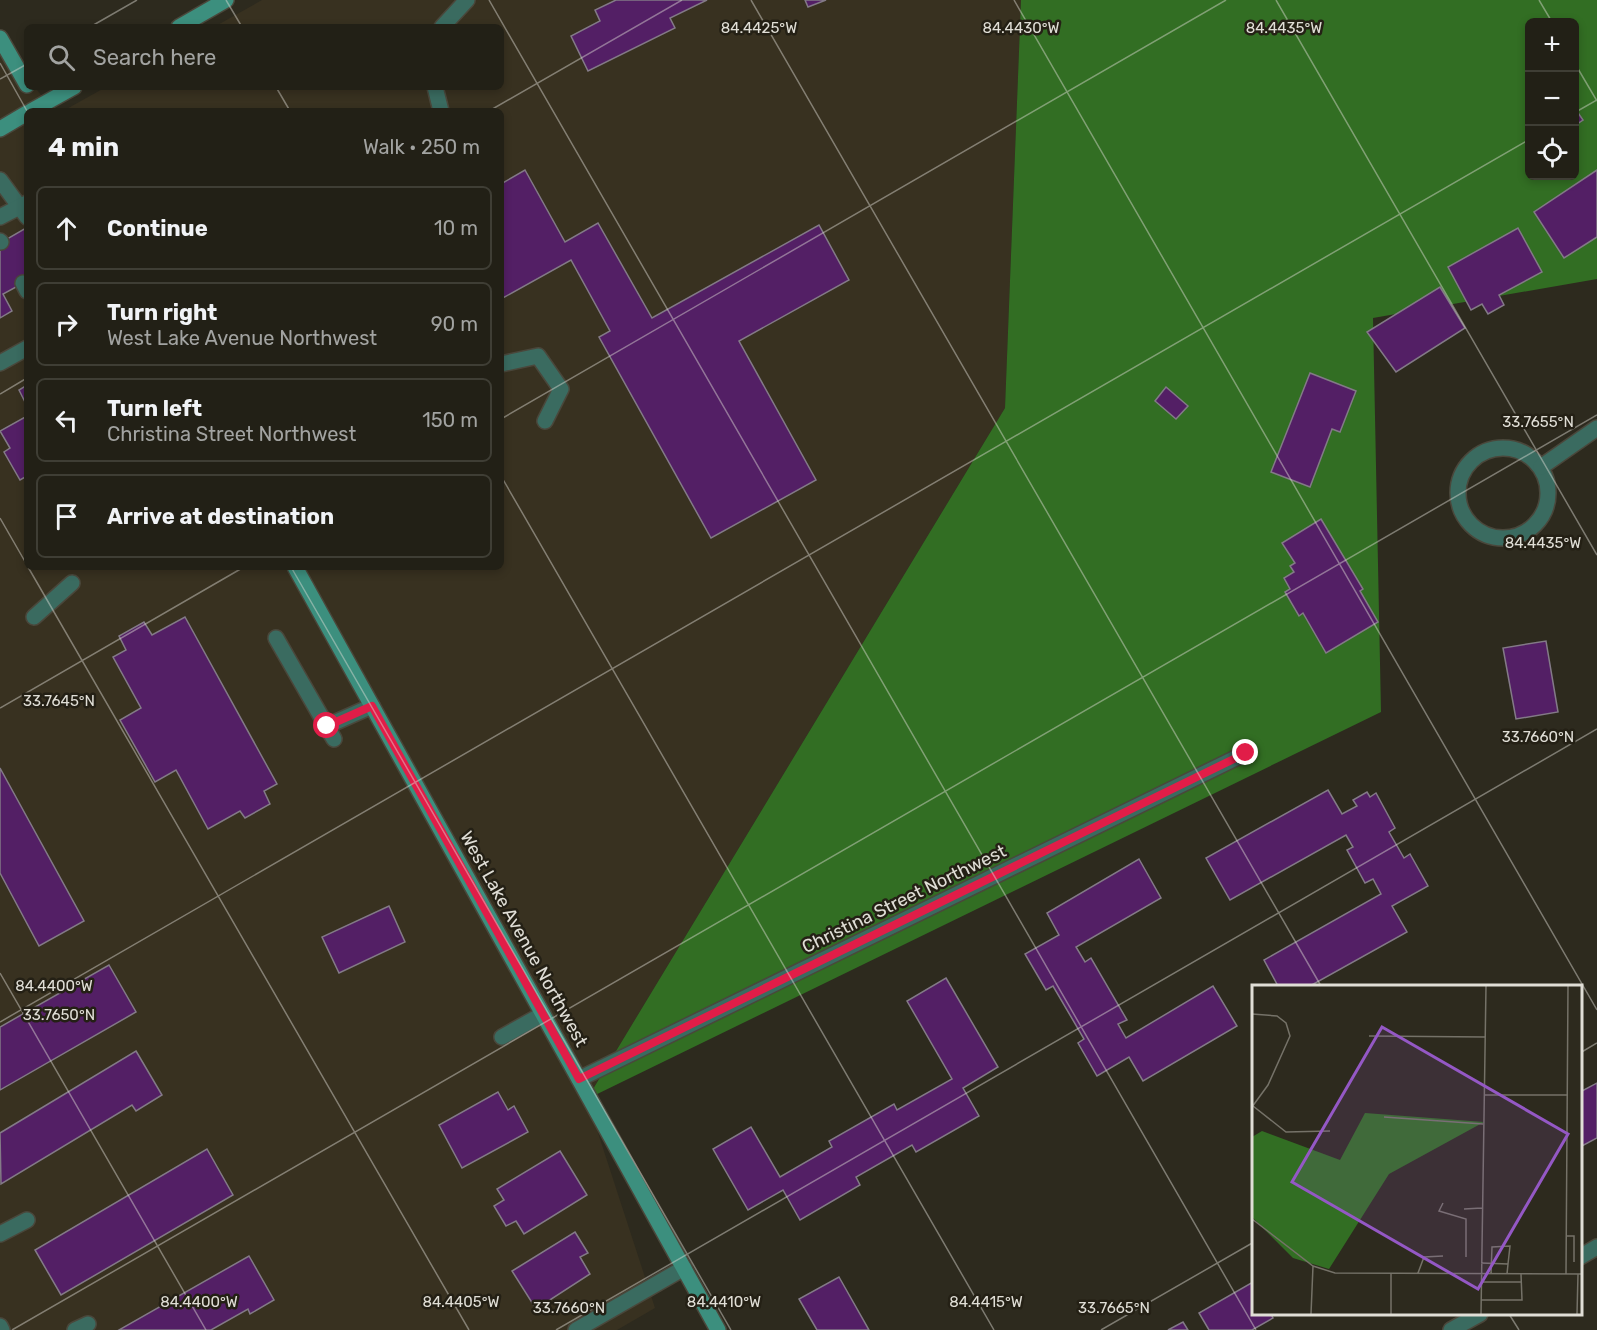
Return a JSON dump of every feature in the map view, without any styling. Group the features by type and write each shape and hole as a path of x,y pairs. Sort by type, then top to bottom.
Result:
{"street":[{"path":"184,24 226,0"},
{"path":"445,24 467,0"},
{"path":"0,38 4,55 24,81"},
{"path":"29,90 34,108"},
{"path":"38,108 69,90"},
{"path":"436,90 440,108"},
{"path":"0,129 24,116"},
{"path":"0,180 24,208"},
{"path":"0,217 24,209"},
{"path":"0,363 24,350"},
{"path":"504,363 538,356 561,389 546,421"},
{"path":"1540,467 1597,428"},
{"path":"1504,447 1518,450 1531,457 1540,467 1547,480 1549,494 1539,520 1529,530 1516,536 1502,538 1475,529 1465,519 1459,506 1457,492 1466,465 1477,455 1490,449 1504,447"},
{"name":"West Lake Avenue Northwest","path":"297,570 718,1330"},
{"path":"34,617 72,584"},
{"path":"276,638 331,732 372,706"},
{"name":"Christina Street Northwest","path":"579,1079 1246,753"},
{"path":"502,1036 543,1014"},
{"path":"0,1234 27,1220"},
{"path":"1582,1256 1597,1247"},
{"path":"576,1330 684,1268"},
{"path":"1451,1330 1478,1315"},
{"path":"0,1326 2,1330"}],"shaded area":[{"path":"262,0 1021,0 1005,408 587,1099 655,1308 617,1330 0,1330 0,40 24,82 24,90 37,90 51,108 24,108 24,570 504,570 504,108 68,108 101,90 504,90 504,24 219,24"}],"green space":[{"path":"1021,0 1597,0 1597,279 1373,318 1381,712 587,1099 1005,408"}],"building":[{"path":"616,0 707,0 670,18 675,28 588,71 571,36 600,21 595,10"},
{"path":"805,0 826,0 808,7"},
{"path":"525,170 565,242 598,223 652,318 819,225 849,280 739,341 816,480 711,538 599,337 610,331 571,260 504,297 504,182"},
{"path":"1597,170 1597,237 1564,258 1534,212"},
{"path":"1518,228 1542,272 1499,295 1504,305 1488,314 1482,304 1471,310 1448,267"},
{"path":"24,229 24,283 3,294 12,311 0,318 0,243"},
{"path":"1440,287 1465,328 1396,372 1367,332"},
{"path":"1310,373 1356,391 1340,432 1332,429 1310,487 1271,472"},
{"path":"24,387 24,400 19,390"},
{"path":"1166,387 1188,406 1176,419 1155,401"},
{"path":"24,418 24,478 20,480 4,452 10,448 0,431"},
{"path":"1321,519 1363,589 1360,591 1378,622 1326,653 1303,613 1299,616 1285,592 1290,589 1284,578 1294,572 1290,566 1295,563 1282,543"},
{"path":"185,617 277,784 264,791 270,804 245,818 240,811 208,829 176,770 155,782 120,720 141,708 113,657 126,650 119,636 144,622 152,635"},
{"path":"1546,641 1558,712 1516,719 1503,648"},
{"path":"0,768 84,921 39,946 0,873"},
{"path":"1328,790 1342,814 1357,806 1353,800 1367,792 1370,797 1376,793 1395,828 1389,832 1404,858 1410,854 1428,886 1392,906 1407,932 1312,985 1277,985 1264,960 1381,894 1373,879 1365,883 1347,850 1353,847 1346,835 1230,900 1206,858"},
{"path":"1139,859 1161,898 1076,947 1085,962 1091,958 1127,1020 1118,1024 1126,1038 1213,986 1237,1026 1143,1081 1129,1057 1097,1076 1078,1043 1084,1039 1053,986 1046,990 1025,954 1059,935 1047,913"},
{"path":"389,906 405,942 339,973 322,937"},
{"path":"109,965 136,1012 0,1090 0,1027"},
{"path":"946,978 998,1067 963,1088 979,1116 916,1152 912,1145 856,1177 860,1185 800,1220 783,1190 748,1210 713,1149 751,1127 780,1177 832,1147 829,1141 894,1104 897,1110 952,1079 907,1001"},
{"path":"136,1051 162,1095 136,1111 132,1105 1,1184 0,1133"},
{"path":"1597,1083 1597,1138 1582,1146 1582,1091"},
{"path":"498,1092 508,1110 514,1106 528,1132 462,1168 439,1125"},
{"path":"207,1149 233,1195 61,1295 35,1250"},
{"path":"560,1151 587,1195 524,1234 516,1221 506,1226 494,1206 504,1200 497,1189"},
{"path":"575,1232 588,1253 580,1257 590,1274 536,1309 512,1271"},
{"path":"249,1256 274,1300 250,1314 248,1309 211,1330 119,1330"},
{"path":"839,1277 869,1330 817,1330 799,1299"},
{"path":"1252,1283 1252,1315 1272,1315 1273,1318 1252,1330 1209,1330 1199,1313"},
{"path":"1183,1322 1188,1330 1168,1330"}],"route":[{"path":"327,726 372,706 579,1079 1246,753"}]}
